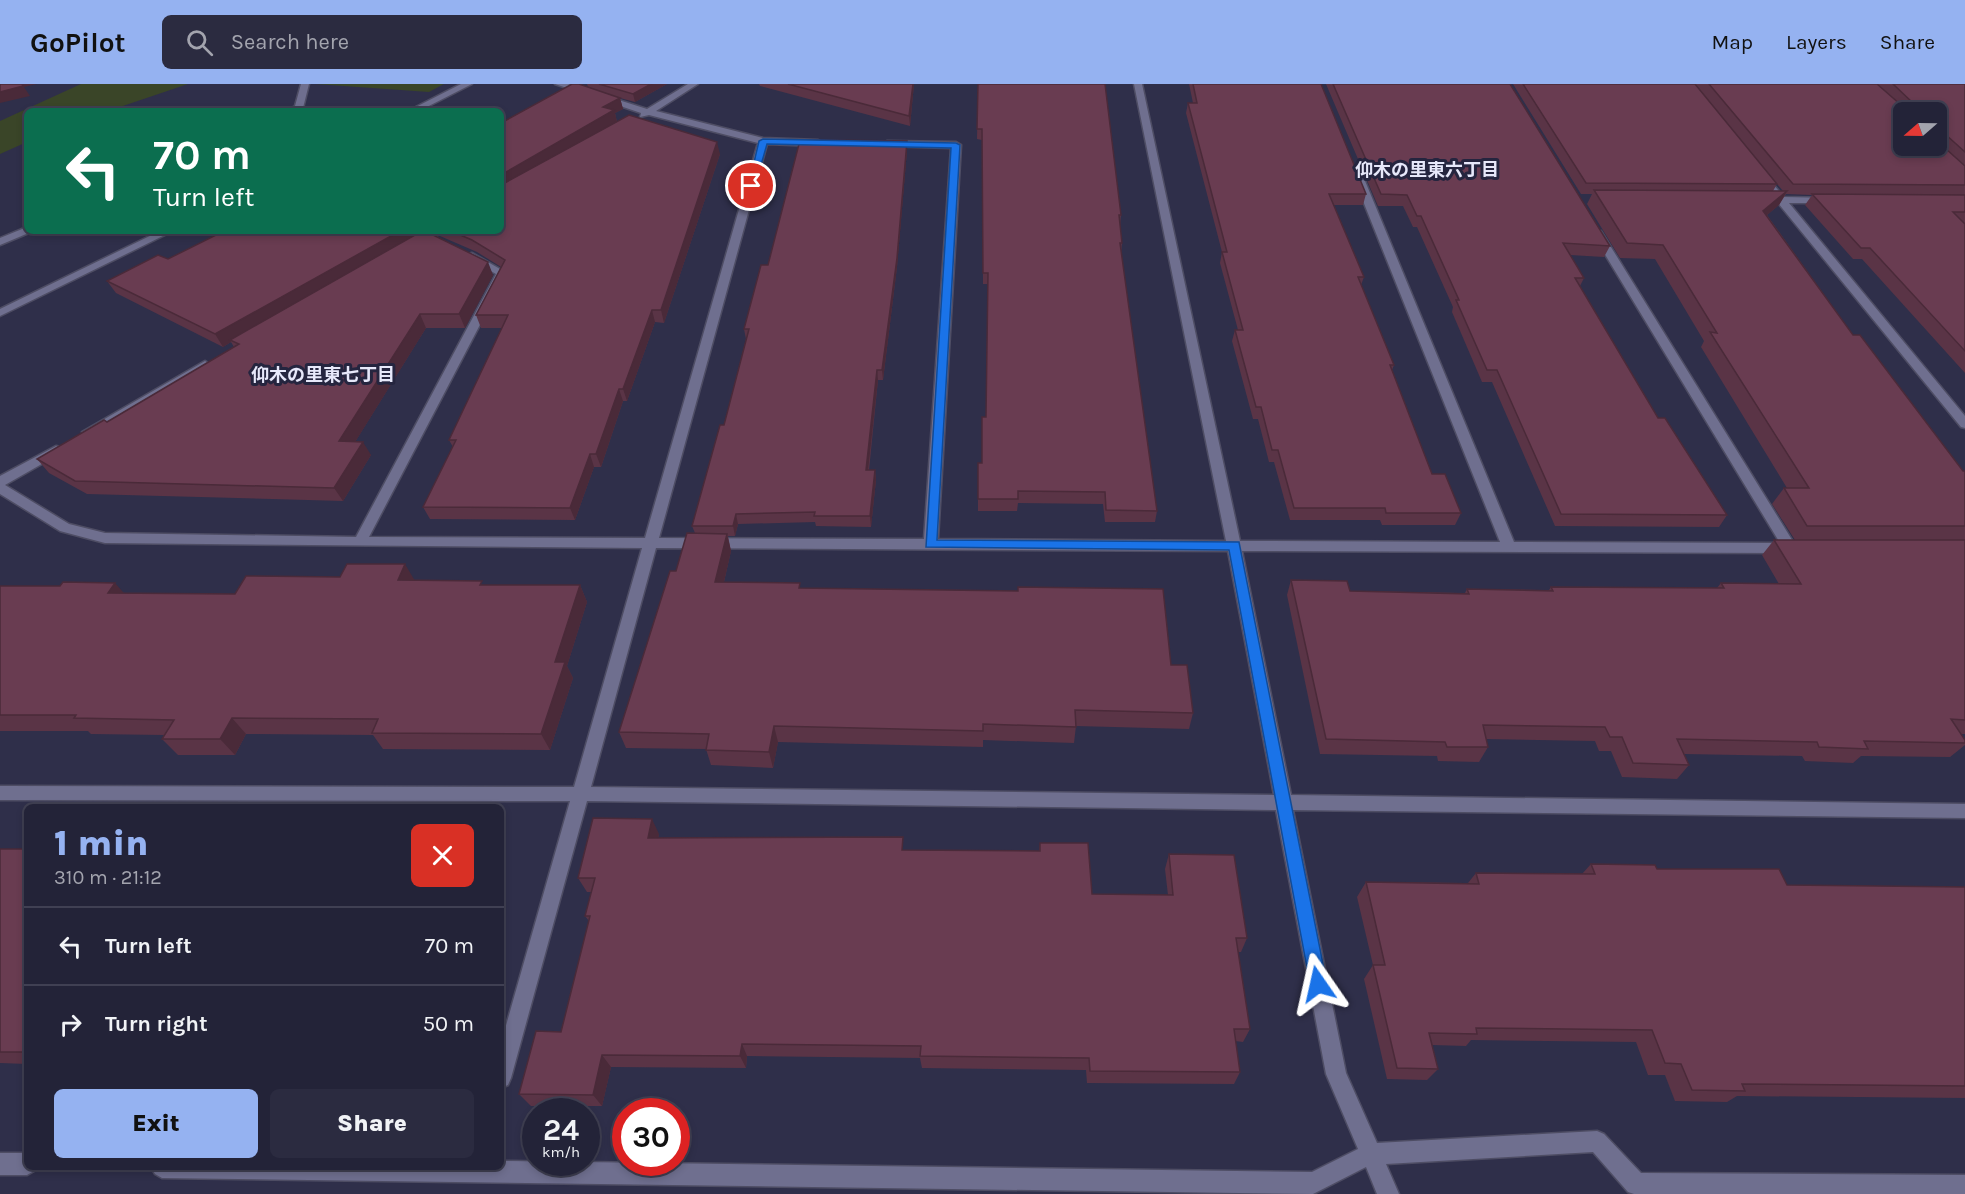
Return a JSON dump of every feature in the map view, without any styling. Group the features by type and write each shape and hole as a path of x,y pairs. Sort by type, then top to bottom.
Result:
{"street":[{"path":"299,108 305,84"},
{"path":"418,108 468,84"},
{"path":"559,84 648,112 763,141 831,143"},
{"path":"629,123 694,84"},
{"path":"1138,84 1234,546 1336,1074 1388,1194"},
{"path":"504,1067 763,141"},
{"path":"876,144 956,145 931,544"},
{"path":"1352,161 1509,547"},
{"path":"1760,173 1965,424"},
{"path":"1759,200 1839,200"},
{"path":"0,488 64,528 105,538 360,542 1796,548 1589,219"},
{"path":"0,242 24,231"},
{"path":"0,313 162,234"},
{"path":"408,249 434,234 446,245"},
{"path":"360,542 502,273 464,252"},
{"path":"0,482 214,360"},
{"path":"0,793 581,794 1965,811"},
{"path":"475,1170 1313,1183 1370,1154 1597,1141 1636,1184 1965,1186"},
{"path":"0,1164 24,1164"}],"green space":[{"path":"81,84 188,84 117,108 28,108"},
{"path":"315,84 444,84 429,92"},
{"path":"24,110 24,143 0,154 0,121"}],"building":[{"path":"0,84 22,84 23,86 0,92"},
{"path":"572,84 579,84 620,98 603,107 614,110 504,173 504,121"},
{"path":"599,84 651,84 633,94"},
{"path":"788,84 913,84 909,116"},
{"path":"978,84 1105,84 1121,215 1119,215 1122,243 1120,243 1157,511 1106,510 1105,492 1018,491 1018,499 978,499 978,463 982,463 982,417 986,417 988,273 983,273 982,129 977,129"},
{"path":"1193,84 1321,84 1366,194 1329,194 1364,277 1358,277 1394,365 1390,365 1432,474 1445,474 1461,513 1386,513 1385,508 1294,508 1278,450 1272,450 1261,407 1256,407 1235,330 1243,330 1222,252 1227,252 1188,103 1197,103"},
{"path":"1333,84 1510,84 1610,246 1563,243 1584,278 1575,278 1658,418 1665,418 1727,515 1561,514 1497,370 1487,370 1456,300 1459,300 1421,216 1417,216 1407,195 1381,194"},
{"path":"1523,84 1695,84 1777,184 1586,183"},
{"path":"1709,84 1877,84 1898,102 1893,102 1893,156 1947,156 1947,150 1965,166 1965,185 1793,184"},
{"path":"1893,84 1965,84 1965,152 1947,136 1947,102 1912,102"},
{"path":"629,115 717,142 661,310 652,310 623,389 619,389 596,454 590,454 570,508 423,507 456,440 449,440 508,315 476,315 505,260 458,234 504,234 504,183"},
{"path":"800,140 907,141 897,258 882,370 877,370 866,470 875,470 870,516 814,516 815,512 736,514 733,526 692,526 720,425 724,425 749,329 744,329 761,265 768,265"},
{"path":"1594,190 1787,191 1763,211 1853,335 1860,335 1965,471 1965,526 1807,526 1784,488 1809,488 1710,332 1717,333 1663,245 1627,243"},
{"path":"1812,194 1965,195 1965,212 1953,212 1965,224 1965,351 1870,248 1861,248"},
{"path":"218,234 395,234 215,334 107,281 158,255 168,259"},
{"path":"417,234 431,234 488,262 459,314 420,314 339,441 363,442 334,488 75,481 37,459 104,420 107,422 239,344 230,340"},
{"path":"687,533 727,534 715,582 800,583 799,588 1018,591 1018,587 1163,589 1171,665 1187,665 1193,713 1075,710 1076,727 983,724 983,731 774,726 769,752 706,750 709,734 619,732 670,571 676,571"},
{"path":"1774,540 1965,540 1965,720 1951,719 1965,743 1864,741 1868,749 1819,747 1817,742 1677,739 1689,765 1633,763 1622,737 1610,737 1605,727 1483,725 1488,747 1447,747 1445,742 1326,739 1291,580 1347,581 1350,591 1469,594 1467,589 1553,591 1551,587 1724,588 1721,583 1801,584"},
{"path":"347,564 405,564 398,580 482,581 480,585 580,585 555,662 565,662 541,734 372,733 378,719 232,718 220,739 162,739 174,720 74,718 76,715 0,715 0,586 60,586 63,582 115,583 108,593 235,594 246,576 340,577"},
{"path":"593,818 652,819 648,838 903,837 902,850 1040,851 1040,843 1088,843 1092,894 1173,895 1169,854 1234,855 1247,938 1236,938 1250,1029 1234,1029 1240,1072 1090,1071 1089,1058 920,1056 921,1046 742,1044 740,1056 602,1055 593,1095 519,1094 536,1031 561,1032 590,916 585,916 595,878 578,878"},
{"path":"0,849 24,849 24,1052 0,1052"},
{"path":"1591,864 1655,865 1657,869 1779,869 1787,885 1965,887 1965,1086 1742,1084 1745,1091 1692,1090 1681,1064 1665,1063 1652,1030 1476,1028 1477,1034 1429,1033 1438,1069 1397,1068 1373,965 1385,965 1366,882 1479,884 1476,873 1595,874"}],"district":[{"name":"仰木の里東六丁目","path":"1427,170"},
{"name":"仰木の里東七丁目","path":"323,375"}],"route":[{"path":"751,186 763,141 956,145 931,544 1234,546 1318,984"}]}
